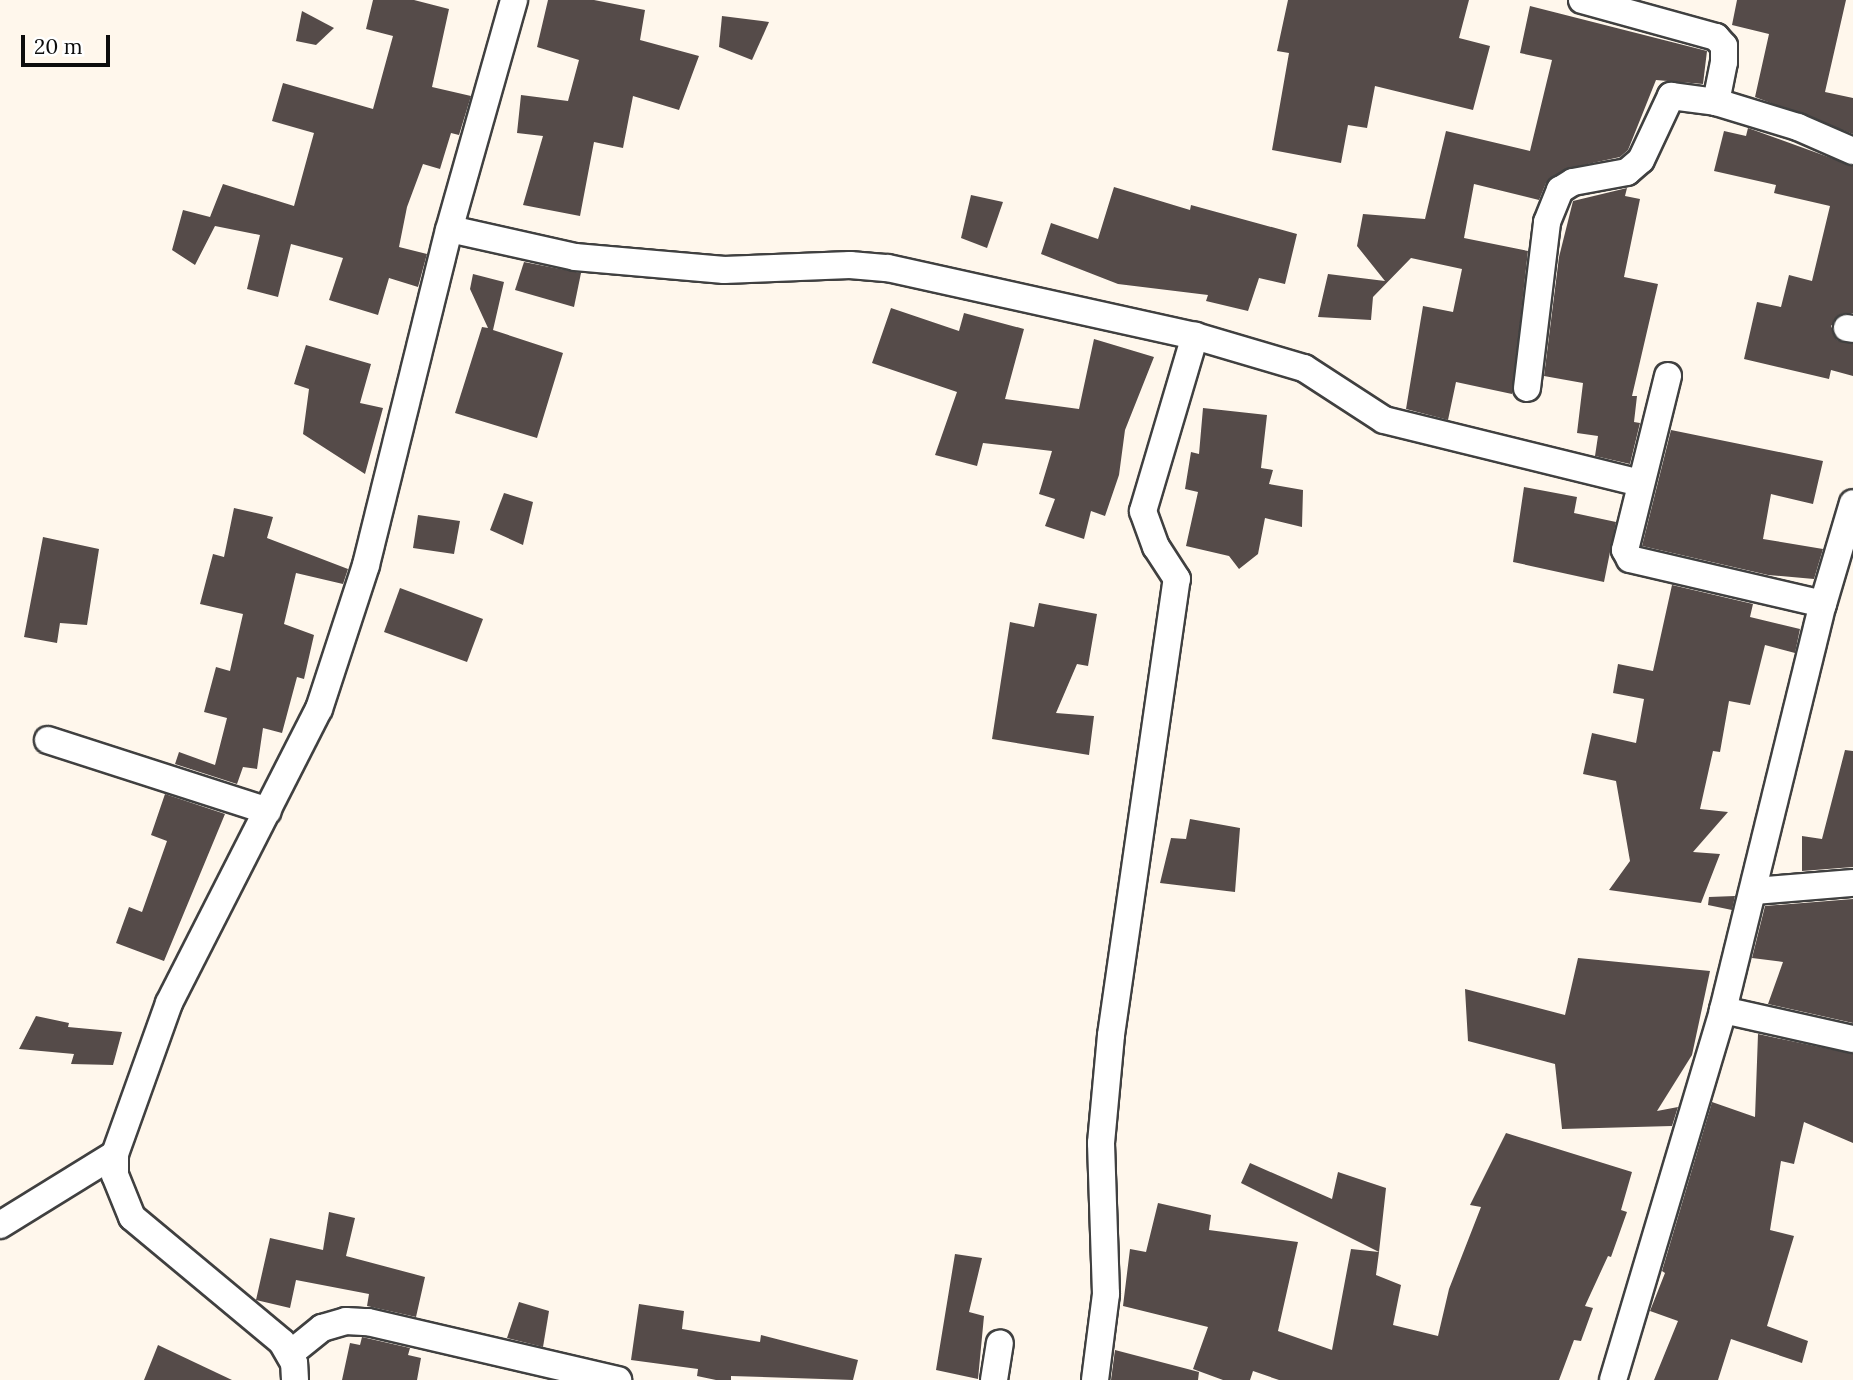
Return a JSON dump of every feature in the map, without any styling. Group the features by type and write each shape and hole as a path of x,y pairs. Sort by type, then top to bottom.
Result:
{"street":[{"path":"295,1380 291,1353 132,1217 115,1175 115,1154 169,1003 319,709 344,635 398,446 450,229 514,0"},
{"path":"1581,0 1716,37 1724,46 1724,62 1716,102"},
{"path":"1527,388 1547,222 1560,190 1573,182 1627,172 1641,160 1671,96 1716,102 1798,127 1853,151"},
{"path":"450,229 575,257 724,270 850,265 888,268 1195,336 1304,368 1384,420 1640,483"},
{"path":"1095,1380 1106,1294 1101,1143 1111,1035 1177,579 1156,547 1143,511 1195,336"},
{"path":"1668,376 1625,550 1630,559 1823,604"},
{"path":"1613,1380 1723,1010 1755,891 1823,604 1853,503"},
{"path":"48,740 268,811"},
{"path":"1755,891 1853,883"},
{"path":"1723,1010 1853,1039"},
{"path":"0,1225 115,1154"},
{"path":"291,1353 322,1328 346,1321 368,1322 618,1380"},
{"path":"994,1380 1000,1343"}],"building":[{"path":"373,0 414,0 449,9 432,87 471,96 459,135 451,133 440,169 423,164 407,207 399,247 427,254 418,287 389,278 378,315 329,300 343,258 291,244 278,297 247,289 260,235 215,226 195,265 172,250 183,210 210,217 223,184 294,206 314,133 272,121 283,83 373,109 393,36 366,29"},
{"path":"548,0 594,0 645,10 640,40 699,56 679,110 633,96 623,148 594,142 580,216 523,205 543,136 517,133 521,95 568,101 579,60 537,47"},
{"path":"1288,0 1469,0 1459,38 1490,46 1473,110 1375,86 1367,128 1348,125 1341,163 1272,150 1289,53 1277,51"},
{"path":"1737,0 1846,0 1825,92 1853,98 1853,134 1755,97 1769,34 1732,25"},
{"path":"1530,6 1707,51 1703,84 1656,80 1628,150 1620,157 1565,169 1546,183 1539,200 1474,184 1464,238 1528,251 1512,394 1456,382 1448,420 1406,409 1423,306 1453,312 1462,269 1411,258 1373,297 1371,320 1318,317 1328,274 1385,281 1357,246 1363,214 1425,219 1446,131 1530,151 1552,60 1520,53"},
{"path":"302,11 334,28 316,45 296,41"},
{"path":"722,16 769,22 752,60 719,47"},
{"path":"1748,128 1853,166 1853,313 1841,314 1831,326 1837,340 1853,344 1853,376 1831,370 1829,379 1744,359 1757,302 1781,307 1789,275 1812,281 1830,206 1774,193 1776,185 1714,171 1724,131 1746,136"},
{"path":"1114,187 1190,210 1191,205 1297,234 1285,284 1259,278 1248,311 1206,301 1208,295 1118,284 1041,254 1051,223 1098,239"},
{"path":"1627,188 1625,196 1640,199 1624,277 1658,284 1632,396 1637,396 1634,422 1640,423 1630,464 1595,456 1598,436 1577,433 1583,383 1544,376 1559,257 1573,201"},
{"path":"971,195 1003,202 987,248 961,238"},
{"path":"524,262 581,273 574,307 515,290"},
{"path":"473,274 504,282 493,330 563,353 537,438 455,413 482,327 488,328 470,289"},
{"path":"891,308 959,331 964,313 1024,329 1005,399 1079,409 1094,339 1154,357 1125,430 1119,475 1105,516 1091,511 1084,539 1045,526 1055,499 1039,494 1052,451 983,443 977,466 935,455 957,392 872,363"},
{"path":"306,345 371,364 360,403 383,408 365,474 303,434 309,389 294,384"},
{"path":"1203,408 1267,415 1261,468 1273,470 1269,484 1303,490 1302,527 1265,518 1258,554 1239,569 1229,556 1186,546 1198,492 1185,489 1191,452 1199,454"},
{"path":"1671,430 1823,461 1813,504 1771,494 1763,539 1823,549 1814,579 1768,575 1642,546"},
{"path":"1524,487 1577,497 1574,513 1616,522 1604,582 1513,562"},
{"path":"504,493 533,502 523,545 490,530"},
{"path":"234,508 273,517 267,538 348,569 343,584 296,573 284,624 314,635 304,679 297,677 282,733 263,728 257,769 243,767 237,784 175,764 179,752 215,765 227,718 204,712 216,667 230,671 243,614 200,604 213,554 224,557"},
{"path":"418,515 460,521 454,554 413,548"},
{"path":"43,537 99,549 87,625 60,623 57,643 24,637"},
{"path":"1672,585 1753,604 1750,617 1800,629 1795,653 1765,645 1750,705 1729,701 1720,752 1713,751 1700,809 1728,812 1693,852 1720,854 1701,903 1609,890 1630,861 1616,781 1583,774 1592,733 1636,743 1644,699 1613,693 1618,664 1653,671"},
{"path":"400,588 483,619 467,662 384,632"},
{"path":"1039,603 1097,614 1088,666 1077,664 1056,713 1094,716 1089,755 992,739 1010,622 1034,627"},
{"path":"1845,750 1853,751 1853,867 1802,871 1802,836 1822,839"},
{"path":"165,794 225,814 164,961 116,943 129,907 142,912 167,841 151,835"},
{"path":"1190,819 1240,828 1235,892 1160,883 1171,838 1186,839"},
{"path":"1735,896 1732,910 1708,905 1709,897"},
{"path":"1853,899 1853,1023 1768,1004 1783,962 1752,958 1765,906"},
{"path":"1578,958 1710,971 1692,1055 1657,1111 1678,1107 1672,1126 1562,1129 1555,1064 1468,1041 1465,989 1565,1015"},
{"path":"36,1016 69,1023 68,1027 122,1032 113,1065 71,1064 74,1054 19,1049"},
{"path":"1758,1034 1853,1054 1853,1143 1804,1122 1794,1164 1781,1161 1770,1230 1794,1236 1767,1326 1808,1341 1802,1363 1731,1339 1718,1380 1654,1380 1678,1321 1650,1311 1665,1273 1662,1271 1712,1102 1755,1117"},
{"path":"1506,1133 1632,1172 1621,1210 1627,1212 1611,1257 1608,1256 1585,1306 1593,1308 1581,1341 1574,1340 1559,1380 1279,1380 1253,1371 1250,1380 1223,1380 1193,1369 1208,1327 1123,1306 1130,1249 1146,1252 1158,1203 1211,1215 1209,1230 1298,1242 1278,1331 1332,1350 1351,1249 1379,1252 1376,1275 1401,1285 1393,1325 1438,1336 1449,1289 1481,1207 1470,1205"},
{"path":"1250,1163 1332,1199 1338,1172 1386,1188 1379,1252 1241,1183"},
{"path":"329,1212 355,1218 346,1256 425,1277 416,1317 367,1306 369,1294 296,1280 290,1308 256,1300 270,1238 323,1250"},
{"path":"955,1254 982,1258 969,1312 984,1316 978,1379 936,1370"},
{"path":"519,1302 549,1311 543,1347 507,1338"},
{"path":"639,1304 684,1311 682,1329 760,1342 761,1335 858,1360 853,1380 731,1376 731,1380 716,1380 697,1376 698,1369 631,1360"},
{"path":"362,1337 410,1348 408,1355 421,1358 417,1380 342,1380 350,1343 360,1345"},
{"path":"158,1345 232,1380 144,1380"},
{"path":"1115,1350 1199,1372 1198,1380 1111,1380"}]}
